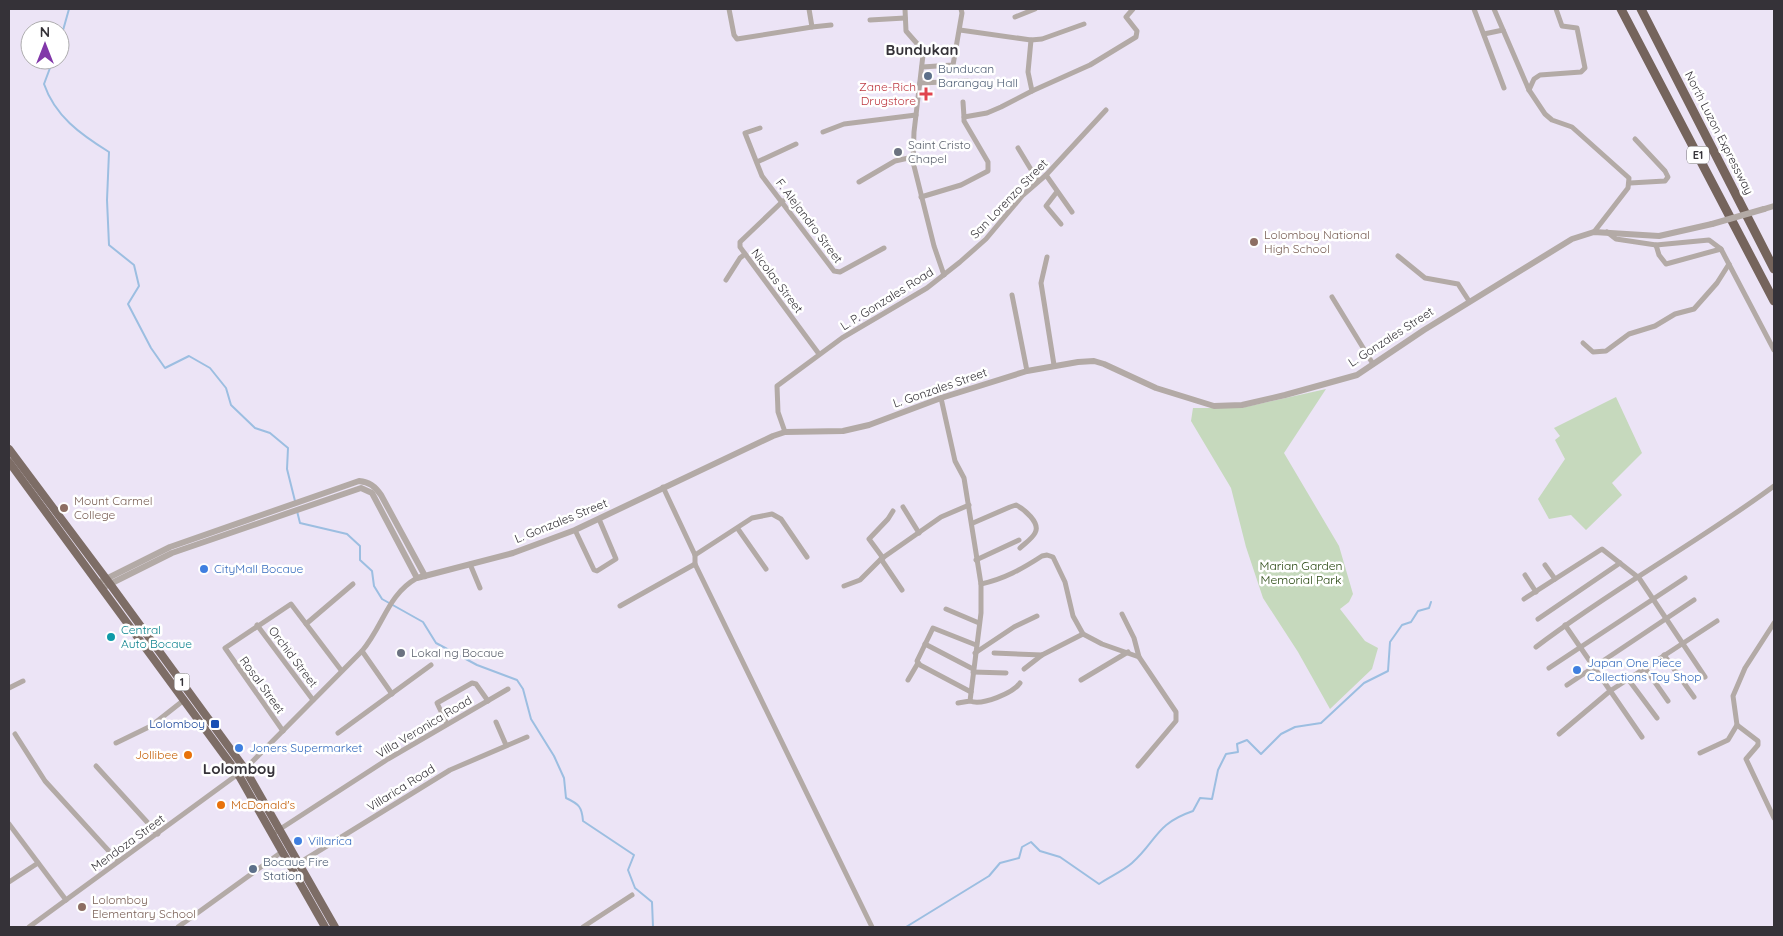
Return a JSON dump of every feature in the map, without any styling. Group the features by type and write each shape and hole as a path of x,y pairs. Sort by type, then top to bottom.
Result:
{"highway":[{"name":"E1","path":"1621,9 1774,302"},
{"name":"North Luzon Expressway","path":"1641,9 1774,269"},
{"name":"1","path":"9,449 108,581 242,771 296,865 335,927"},
{"name":"1","path":"9,462 184,700 242,771"},
{"name":"1","path":"277,831 283,850 296,865 325,927"}],"street":[{"path":"729,9 734,36 737,39 831,24"},
{"path":"809,9 812,27"},
{"name":"L. P. Gonzales Road","path":"785,432 778,412 776,386 819,354 927,288 944,275 921,197 913,157 923,55 920,47 906,31 904,9"},
{"path":"922,67 953,65 960,30 961,9"},
{"path":"1015,17 1035,9"},
{"path":"964,117 987,113 1032,90 1090,66 1136,37 1137,31 1126,17 1133,9"},
{"path":"1474,9 1504,88"},
{"path":"1494,9 1529,90 1545,114 1552,120 1572,127 1629,178 1628,188 1594,232"},
{"path":"1529,90 1534,79 1540,75 1581,72 1584,68 1578,29 1574,26 1562,26 1556,9"},
{"path":"870,20 905,18"},
{"path":"960,30 1030,40 1042,39 1084,24"},
{"path":"1484,34 1503,30"},
{"path":"1030,40 1028,72 1032,90"},
{"path":"920,84 968,81"},
{"path":"921,197 961,185 988,171 988,162 964,121 963,102"},
{"name":"San Lorenzo Street","path":"944,275 986,239 1023,195 1046,174 1106,110"},
{"path":"823,132 844,124 916,115"},
{"name":"F. Alejandro Street","path":"760,128 745,133 762,176 835,272 840,272 884,248"},
{"path":"1630,183 1665,181 1668,177 1665,171 1635,139"},
{"path":"757,162 796,144"},
{"path":"1018,148 1038,181"},
{"path":"859,182 895,161 913,157"},
{"path":"1046,174 1056,193 1072,212"},
{"path":"1056,193 1046,206 1061,224"},
{"name":"Nicolas Street","path":"783,202 740,242 740,246 819,354"},
{"name":"L. Gonzales Street","path":"242,771 362,651 371,641 399,590 417,578 513,553 575,530 663,487 785,432 843,431 868,425 941,398 1027,370 1094,361 1191,401 1225,406 1242,405 1357,375 1469,301 1572,239 1594,232 1606,231 1659,236 1712,224 1774,206"},
{"path":"1606,231 1616,239 1656,245 1709,240 1722,249 1774,350"},
{"path":"1656,245 1659,255 1666,264 1722,249"},
{"path":"726,280 740,258 745,254"},
{"path":"1398,256 1425,278 1458,284 1469,301"},
{"path":"1048,257 1041,283 1054,365"},
{"path":"1583,343 1592,352 1606,351 1629,334 1655,326 1675,314 1694,309 1717,283 1729,264"},
{"path":"1012,295 1027,370"},
{"path":"1332,297 1373,364"},
{"path":"941,398 955,460 961,471 973,523 976,560 981,584 979,623 970,701"},
{"path":"100,586 172,553 359,482 366,482 375,487 425,576"},
{"path":"1536,647 1565,626 1724,524 1774,486"},
{"path":"663,487 695,555 696,564 872,927"},
{"path":"300,504 353,489 367,489 372,493 417,578"},
{"path":"844,586 860,580 882,559 941,517 969,505"},
{"path":"973,523 1016,505 1031,517 1036,528 1035,533 1020,548"},
{"path":"903,507 919,533"},
{"path":"893,511 869,539 902,590"},
{"path":"695,555 738,529 752,518 775,514 808,557"},
{"path":"575,530 594,570 597,571 616,559 599,519"},
{"path":"738,529 766,569"},
{"path":"976,560 1019,540"},
{"path":"1524,599 1602,549 1639,578 1705,677"},
{"path":"981,584 997,581 1042,556 1051,556 1065,582 1073,616 1082,634 1102,644 1139,657"},
{"path":"1538,619 1620,563"},
{"path":"470,564 480,588"},
{"path":"620,606 696,564"},
{"path":"1545,565 1555,579"},
{"path":"1525,576 1536,592"},
{"path":"1549,668 1685,578"},
{"path":"306,624 353,584"},
{"path":"1567,685 1694,600"},
{"path":"257,625 289,604 341,670"},
{"path":"946,609 979,623"},
{"path":"1122,614 1134,638 1139,657 1176,712 1176,721 1138,766"},
{"path":"975,652 1014,627 1037,616"},
{"path":"1560,734 1610,691 1717,621"},
{"path":"1700,753 1728,740 1737,725 1733,696 1745,668 1774,623"},
{"name":"Rosal Street","path":"257,625 225,650 283,731"},
{"name":"Orchid Street","path":"257,625 313,700"},
{"path":"1565,626 1642,737"},
{"path":"908,680 918,663 931,630 935,628 976,645"},
{"path":"1024,669 1042,655 1082,634"},
{"path":"925,644 973,670 1006,673"},
{"path":"362,651 392,694"},
{"path":"994,652 1042,655"},
{"path":"1081,680 1128,652"},
{"path":"1664,655 1694,697"},
{"path":"918,663 971,692"},
{"path":"338,733 431,665"},
{"path":"1645,668 1668,700"},
{"path":"1628,679 1657,718"},
{"path":"9,688 23,681"},
{"path":"447,724 437,703 472,683 476,684 488,701"},
{"path":"958,703 970,701 982,704 1016,688 1020,683"},
{"name":"Villa Veronica Road","path":"277,831 447,724 508,689"},
{"path":"116,743 152,726 184,700"},
{"path":"496,722 506,745"},
{"path":"1737,725 1758,741 1758,745 1746,759 1774,818"},
{"path":"15,734 45,781 118,862"},
{"name":"Villarica Road","path":"296,865 450,770 527,737"},
{"path":"96,766 158,834"},
{"name":"Mendoza Street","path":"29,927 242,771"},
{"path":"9,824 66,900"},
{"path":"178,927 283,850"},
{"path":"9,882 38,863"},
{"path":"583,927 632,895"}],"green space":[{"name":"Marian Garden Memorial Park","path":"1326,389 1284,453 1339,546 1353,594 1349,602 1340,609 1365,641 1378,648 1372,669 1330,709 1298,652 1263,598 1246,547 1231,488 1191,421 1193,408 1241,408"},
{"path":"1616,397 1642,453 1612,483 1622,495 1586,530 1571,515 1549,519 1538,499 1565,459 1555,440 1560,436 1554,428"}],"waterway":[{"path":"66,20 69,9"},
{"path":"49,70 44,84 55,106 79,131 109,152 107,200 109,245 134,265 139,286 128,304 151,348 165,368 189,356 210,368 226,388 231,405 255,428 270,433 288,448 287,469 295,501"},
{"path":"297,511 300,523 347,534 360,546 360,560 372,571 374,586 382,599 423,622 436,643 477,665 517,680 523,689 531,719 554,756 564,778 566,798 579,806 583,821 634,855 628,870 635,888 652,902 653,927"},
{"path":"906,927 989,876 1000,863 1019,858 1022,847 1031,842 1040,851 1060,857 1099,884 1132,863 1164,827 1180,816 1193,811 1200,798 1212,799 1218,770 1226,754 1238,752 1237,744 1247,740 1261,754 1281,734 1295,727 1321,723 1364,683 1388,671 1390,642 1402,625 1411,622 1418,611 1429,608 1431,602"}],"place":[{"name":"Bunducan Barangay Hall","path":"928,76"},
{"name":"Zane-Rich Drugstore","path":"926,94"},
{"name":"Saint Cristo Chapel","path":"898,152"},
{"name":"Lolomboy National High School","path":"1254,242"},
{"name":"Mount Carmel College","path":"64,508"},
{"name":"CityMall Bocaue","path":"204,569"},
{"name":"Central Auto Bocaue","path":"111,637"},
{"name":"Lokal ng Bocaue","path":"401,653"},
{"name":"Japan One Piece Collections Toy Shop","path":"1577,670"},
{"name":"Lolomboy","path":"215,724"},
{"name":"Joners Supermarket","path":"239,748"},
{"name":"Jollibee","path":"188,755"},
{"name":"McDonald's","path":"221,805"},
{"name":"Villarica","path":"298,841"},
{"name":"Bocaue Fire Station","path":"253,869"},
{"name":"Lolomboy Elementary School","path":"82,907"}],"district":[{"name":"Bundukan","path":"922,50"},
{"name":"Lolomboy","path":"239,769"}]}
